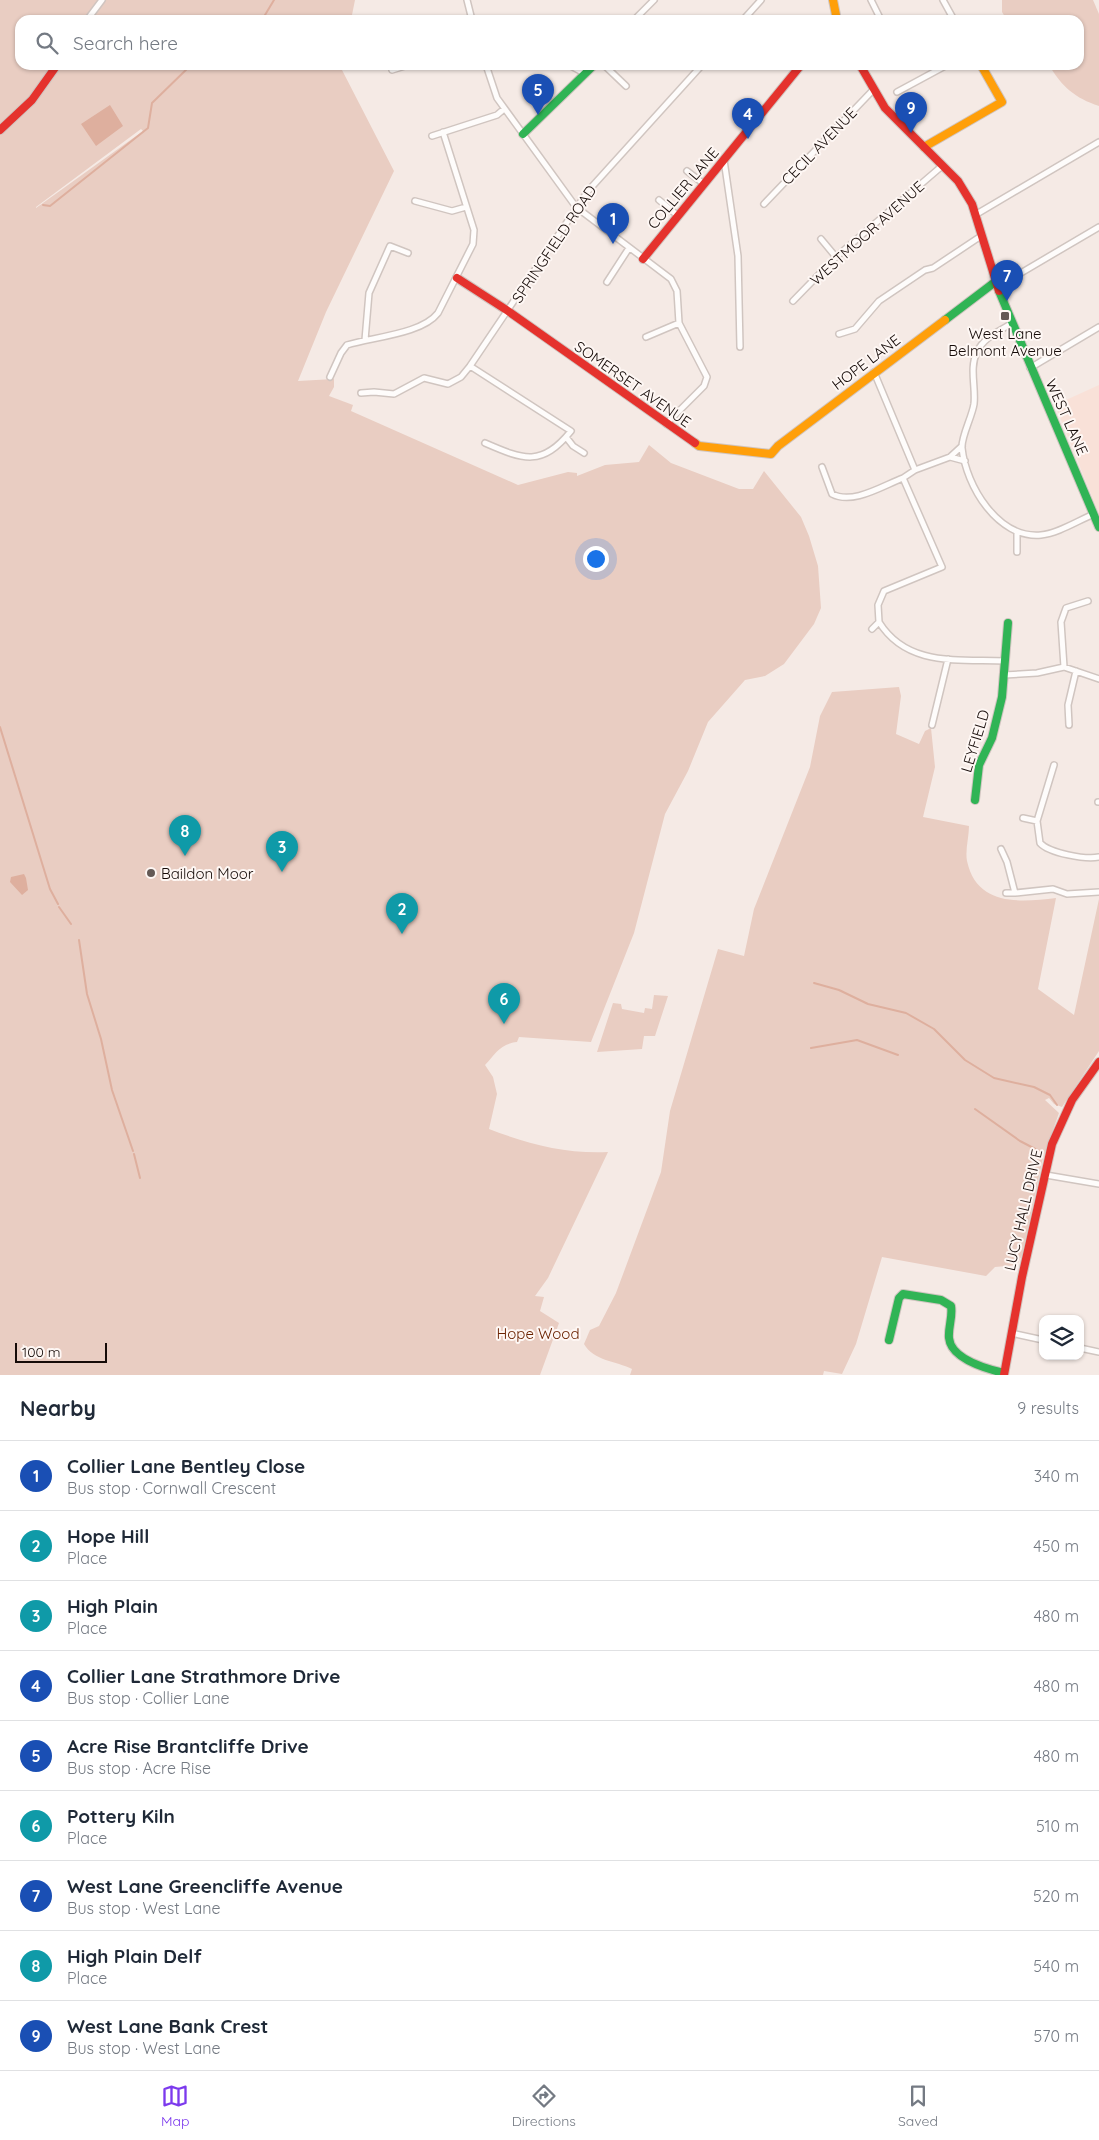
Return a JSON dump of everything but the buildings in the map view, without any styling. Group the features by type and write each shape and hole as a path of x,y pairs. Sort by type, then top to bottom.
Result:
{"street":[{"path":"91,15 102,0"},
{"path":"467,0 471,15"},
{"path":"639,15 654,0"},
{"path":"747,15 761,0"},
{"path":"833,0 836,15"},
{"path":"872,0 879,15"},
{"path":"943,0 951,15"},
{"path":"0,130 32,100 53,70"},
{"path":"488,70 496,98 576,207 674,282 677,291 679,323 706,372 707,381 666,424"},
{"path":"578,70 586,74"},
{"path":"523,134 590,70"},
{"path":"609,70 626,86"},
{"name":"SPRINGFIELD ROAD","path":"362,393 394,394 424,378 452,383 461,377 508,311 588,191 697,70"},
{"name":"COLLIER LANE","path":"644,259 676,215 724,160 796,70"},
{"name":"WEST LANE","path":"863,70 898,123 958,181 972,204 996,285 1011,324 1099,528"},
{"path":"897,92 938,70"},
{"path":"924,147 1002,102 984,70"},
{"name":"CECIL AVENUE","path":"764,204 874,89"},
{"path":"432,136 498,114 504,109"},
{"path":"330,376 341,353 348,345 430,322 438,313 475,240 474,230 443,132"},
{"path":"975,215 1099,142"},
{"path":"724,160 738,256 740,346"},
{"name":"WESTMOOR AVENUE","path":"793,301 836,257 942,166"},
{"path":"687,170 704,184"},
{"path":"659,200 676,215"},
{"path":"415,201 452,211 466,207"},
{"path":"996,285 1099,227"},
{"path":"839,334 855,329 879,301 981,236"},
{"path":"820,239 836,257"},
{"path":"365,340 369,293 390,246 408,252"},
{"path":"607,282 629,248"},
{"name":"SOMERSET AVENUE","path":"457,278 508,311 666,424 703,448 752,451"},
{"name":"HOPE LANE","path":"752,451 771,454 778,446 874,372 996,285"},
{"path":"646,337 679,323"},
{"path":"1011,324 984,341 977,350 973,365 974,408 962,446 965,461 987,507 1001,523 1017,533 1047,534 1094,514"},
{"path":"1030,368 1099,326"},
{"path":"470,366 571,431 551,452 534,457 512,454 485,443"},
{"path":"874,372 915,470"},
{"path":"566,437 573,446 584,453"},
{"path":"822,467 832,494 841,499 851,498 950,457 962,446"},
{"path":"950,457 965,461"},
{"path":"903,478 942,567 884,591 878,605 879,622 895,641 912,653 948,659 1005,661"},
{"path":"1017,533 1017,552"},
{"path":"1064,667 1061,616 1066,608 1088,600"},
{"path":"872,629 879,622"},
{"name":"LEYFIELD","path":"975,800 979,765 992,738 1004,675 1008,623"},
{"path":"932,725 948,659"},
{"path":"1004,675 1037,673 1064,667 1099,679"},
{"path":"1069,725 1068,705 1076,671"},
{"path":"1054,765 1037,822 1037,834 1044,846 1086,858 1099,856"},
{"path":"1023,818 1037,822"},
{"path":"1001,849 1007,862 1015,893"},
{"path":"1006,893 1053,889 1062,894 1099,892"},
{"name":"LUCY HALL DRIVE","path":"1004,1374 1022,1277 1052,1144 1065,1114 1099,1062"},
{"path":"1046,1175 1099,1184"},
{"path":"889,1340 899,1298 903,1294 942,1300 951,1306 949,1336 954,1349 991,1371 1004,1374"},
{"path":"1012,1333 1039,1339"},
{"path":"1084,1349 1099,1352"}],"shaded area":[{"path":"110,105 123,126 96,146 81,124"},
{"path":"1099,385 1099,514 1055,405"},
{"path":"24,874 28,890 22,895 10,882 11,877"}],"green space":[{"name":"Baildon Moor","path":"0,0 355,0 352,15 15,15 15,70 342,70 394,171 326,312 298,381 334,379 334,387 329,396 353,405 351,411 518,485 568,472 577,473 577,476 605,465 639,462 649,445 671,463 739,489 753,489 764,471 801,517 818,566 821,608 814,624 784,664 765,676 745,680 708,722 688,771 665,814 634,933 591,1042 519,1037 517,1042 506,1045 499,1050 485,1065 493,1077 497,1094 489,1129 518,1139 562,1150 608,1152 548,1278 535,1296 544,1297 540,1311 559,1323 540,1375 0,1375 0,134 8,127 0,130","holes":["141,129 143,131 36,208"]},
{"path":"1002,0 1093,0 1099,14 1099,106 1070,91 1052,70 1084,70 1084,15 1004,15"},
{"path":"899,687 901,696 896,734 919,744 925,731 931,728 935,767 923,817 969,826 966,852 967,861 972,876 980,887 990,894 1015,900 1056,898 1038,989 1074,1015 1099,899 1099,1051 1062,1107 1054,1104 1049,1098 1045,1100 1059,1113 1043,1158 1022,1255 1017,1265 995,1267 986,1276 882,1257 856,1344 842,1374 824,1371 823,1375 630,1375 632,1369 593,1354 584,1344 590,1330 599,1326 616,1293 661,1172 670,1111 718,949 744,956 754,909 810,767 820,716 832,692"},
{"path":"654,995 668,996 655,1036 644,1036 642,1049 597,1052 613,1003 621,1004 622,1009 644,1013 645,1008 652,1009"}],"waterway":[{"path":"265,15 274,0"},
{"path":"43,205 50,206 148,128 152,103 186,70"},
{"path":"0,727 50,889 58,904"},
{"path":"59,907 71,924"},
{"path":"79,940 87,994 101,1039 112,1090 133,1151"},
{"path":"814,983 839,990 868,1004 906,1013 934,1029 965,1060 994,1078 1034,1087 1050,1095 1057,1105"},
{"path":"811,1048 857,1040 898,1055"},
{"path":"975,1109 1020,1141 1043,1153"},
{"path":"134,1154 140,1178"}],"traffic: fast":[{"path":"523,134 589,70"},
{"path":"945,320 995,282"},
{"path":"999,291 1099,527"},
{"path":"975,800 979,765 992,738 1002,697 1008,623"},
{"path":"889,1340 899,1298 903,1294 941,1300 951,1306 949,1338 956,1352 971,1362 1004,1373"}],"traffic: slow":[{"path":"833,0 836,15"},
{"path":"924,147 1002,102 984,70"},
{"path":"695,443 699,446 771,454 778,446 945,320"}],"traffic: jam":[{"path":"0,130 32,100 53,70"},
{"path":"643,259 797,70"},
{"path":"863,70 885,108 958,181 972,204 999,291"},
{"path":"457,278 508,311 695,443"},
{"path":"1004,1375 1022,1277 1052,1144 1072,1100 1099,1062"}],"place":[{"name":"Acre Rise Brantcliffe Drive","path":"538,115"},
{"name":"West Lane Bank Crest","path":"911,133"},
{"name":"Collier Lane Strathmore Drive","path":"748,139"},
{"name":"Collier Lane Bentley Close","path":"613,244"},
{"name":"West Lane Greencliffe Avenue","path":"1007,301"},
{"name":"West Lane Belmont Avenue","path":"1005,316"},
{"name":"High Plain Delf","path":"185,856"},
{"name":"High Plain","path":"282,872"},
{"name":"Baildon Moor","path":"151,873"},
{"name":"Hope Hill","path":"402,934"},
{"name":"Pottery Kiln","path":"504,1024"}],"park label":[{"name":"Hope Wood","path":"538,1333"}]}
